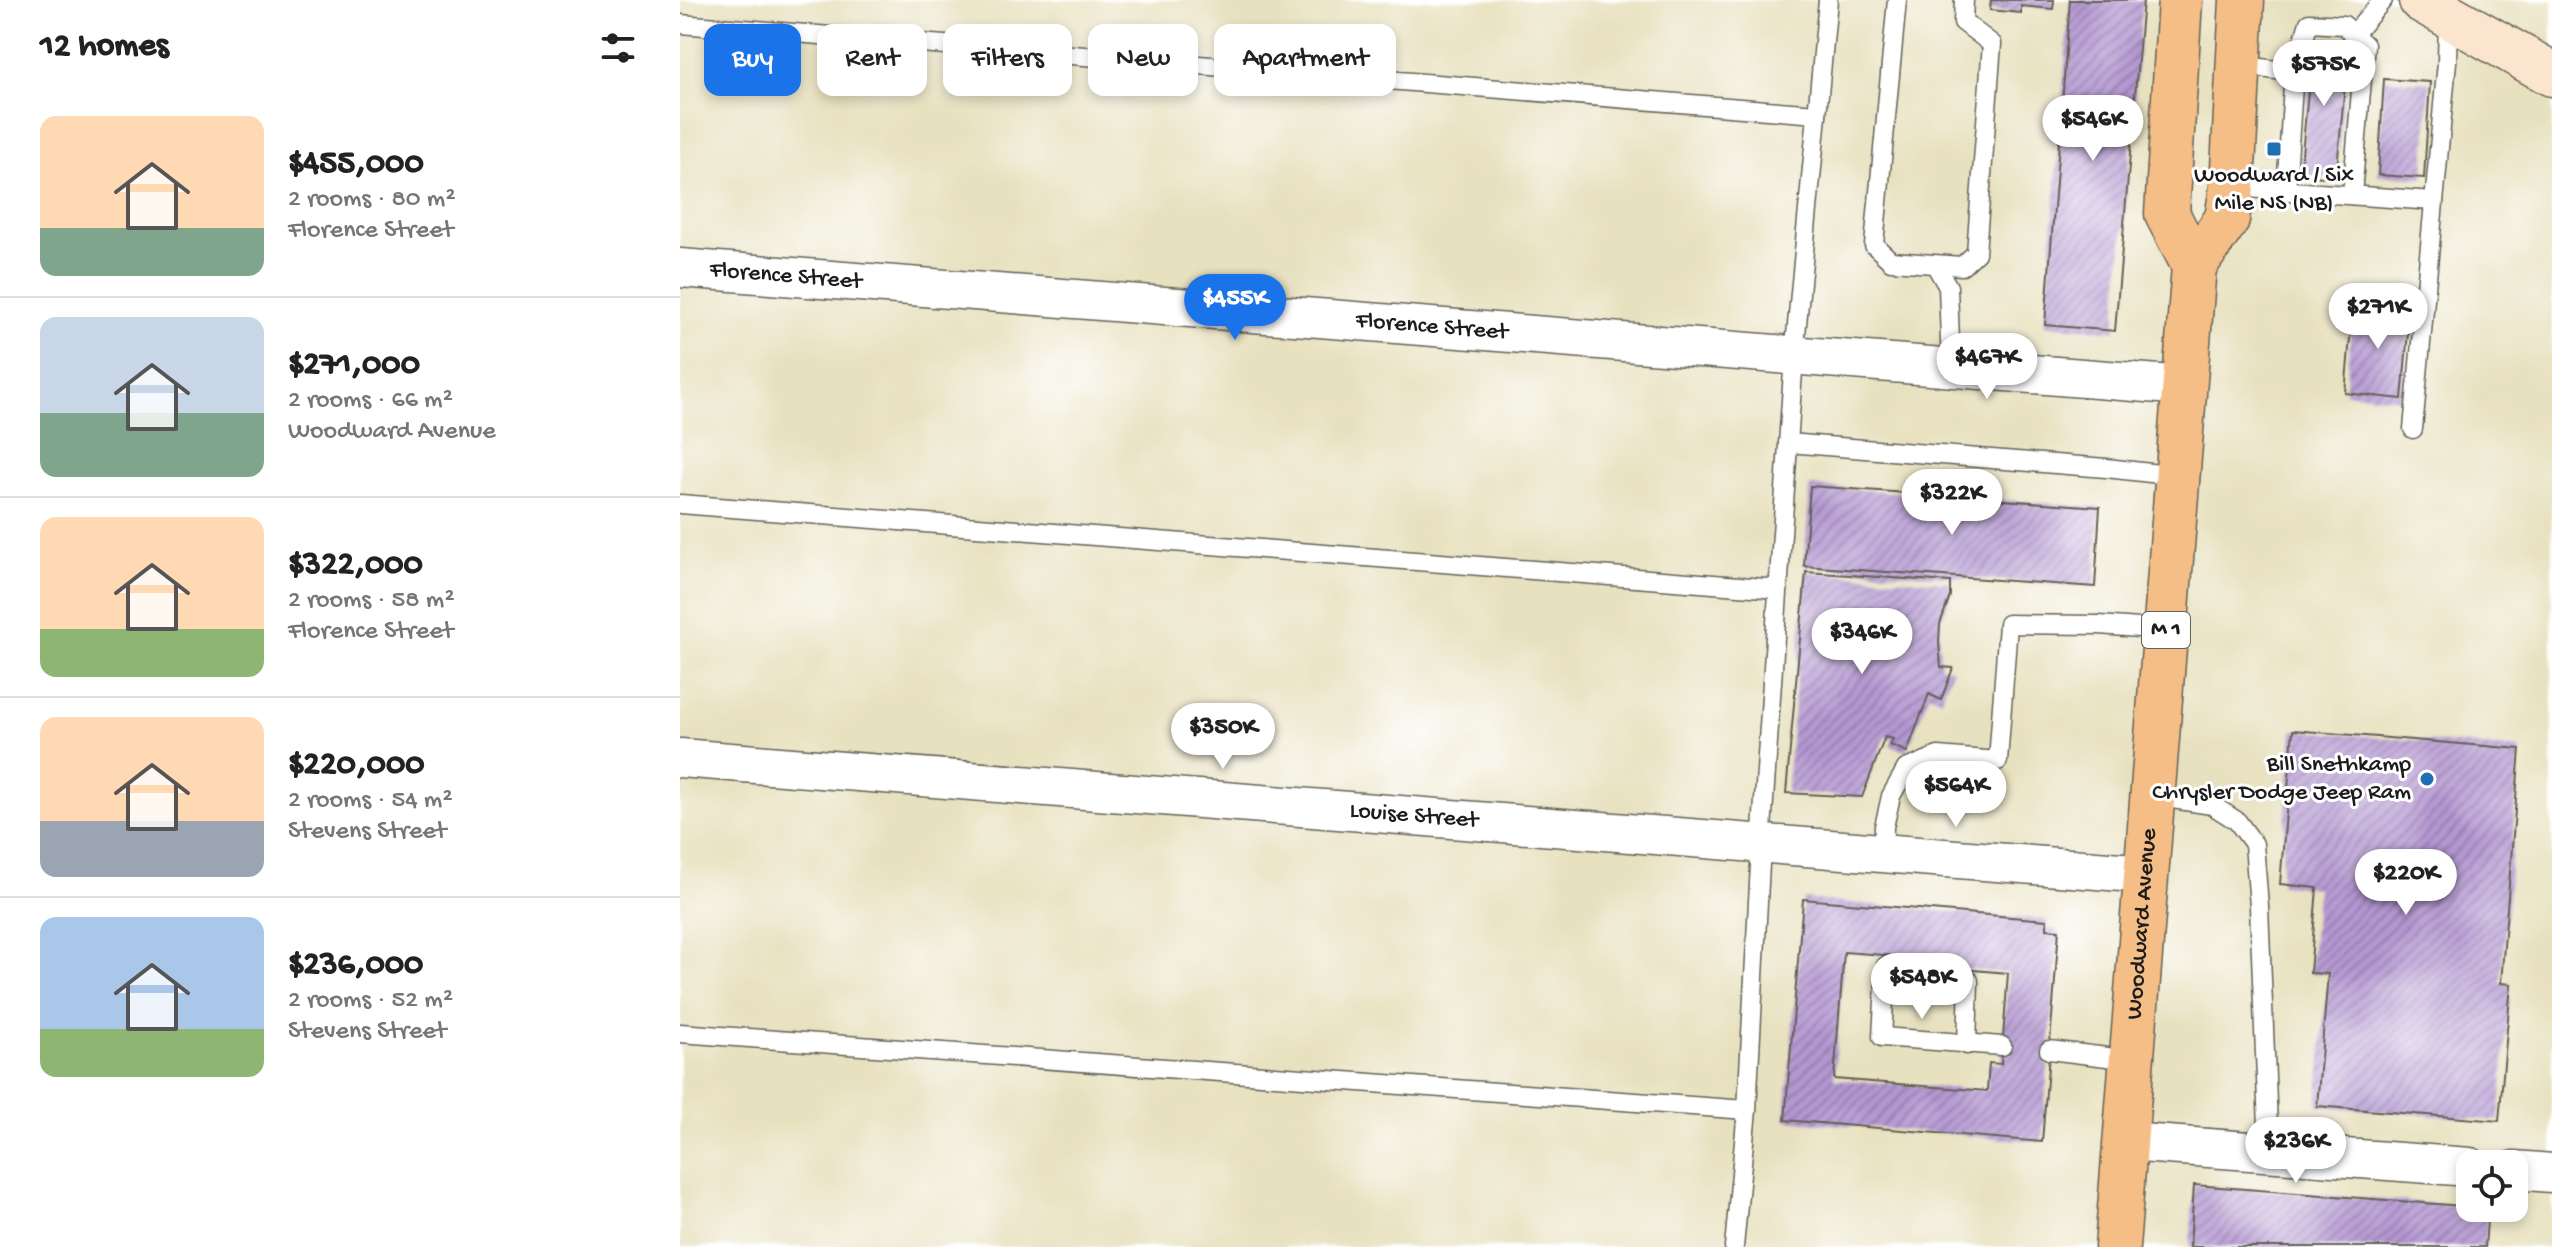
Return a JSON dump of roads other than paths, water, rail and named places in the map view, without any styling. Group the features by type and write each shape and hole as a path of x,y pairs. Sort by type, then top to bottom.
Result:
{"main road":[{"path":"2180,0 2167,214 2194,266 2227,219 2232,187 2242,0"},
{"path":"2434,8 2552,74"},
{"name":"Woodward Avenue","path":"2117,1247 2194,266"}],"street":[{"name":"Florence Street","path":"680,268 2185,386"},
{"name":"Louise Street","path":"680,758 2147,874"},
{"path":"2126,1142 2456,1166"},
{"path":"2528,1171 2552,1173"}],"lane":[{"path":"1734,1247 1747,1110 1761,845 1794,356 1828,0"},
{"path":"1897,0 1874,245 1891,261 1936,266 1962,266 1976,253 1992,44 1963,22 1964,0"},
{"path":"2354,34 2383,0"},
{"path":"2413,429 2447,62 2434,8"},
{"path":"2286,191 2297,140 2309,23 2344,25 2365,45 2354,73 2348,144 2352,195"},
{"path":"680,24 1817,114"},
{"path":"2239,65 2302,71"},
{"path":"2232,187 2434,201"},
{"path":"1936,266 1948,287 1951,367"},
{"path":"1788,443 2178,476"},
{"path":"680,504 1778,589"},
{"path":"1883,854 1884,827 1891,796 1906,769 1938,756 1998,761 2008,624 2099,625 2166,630"},
{"path":"2153,796 2212,805 2237,821 2254,844 2269,1152"},
{"path":"1886,966 1882,1037 2002,1046"},
{"path":"1967,1045 1969,981"},
{"path":"680,1033 1747,1110"},
{"path":"2049,1050 2132,1060"}],"place":[{"name":"Woodward / Six Mile NS (NB)","path":"2274,149"},
{"name":"Bill Snethkamp Chrysler Dodge Jeep Ram","path":"2427,779"}]}
